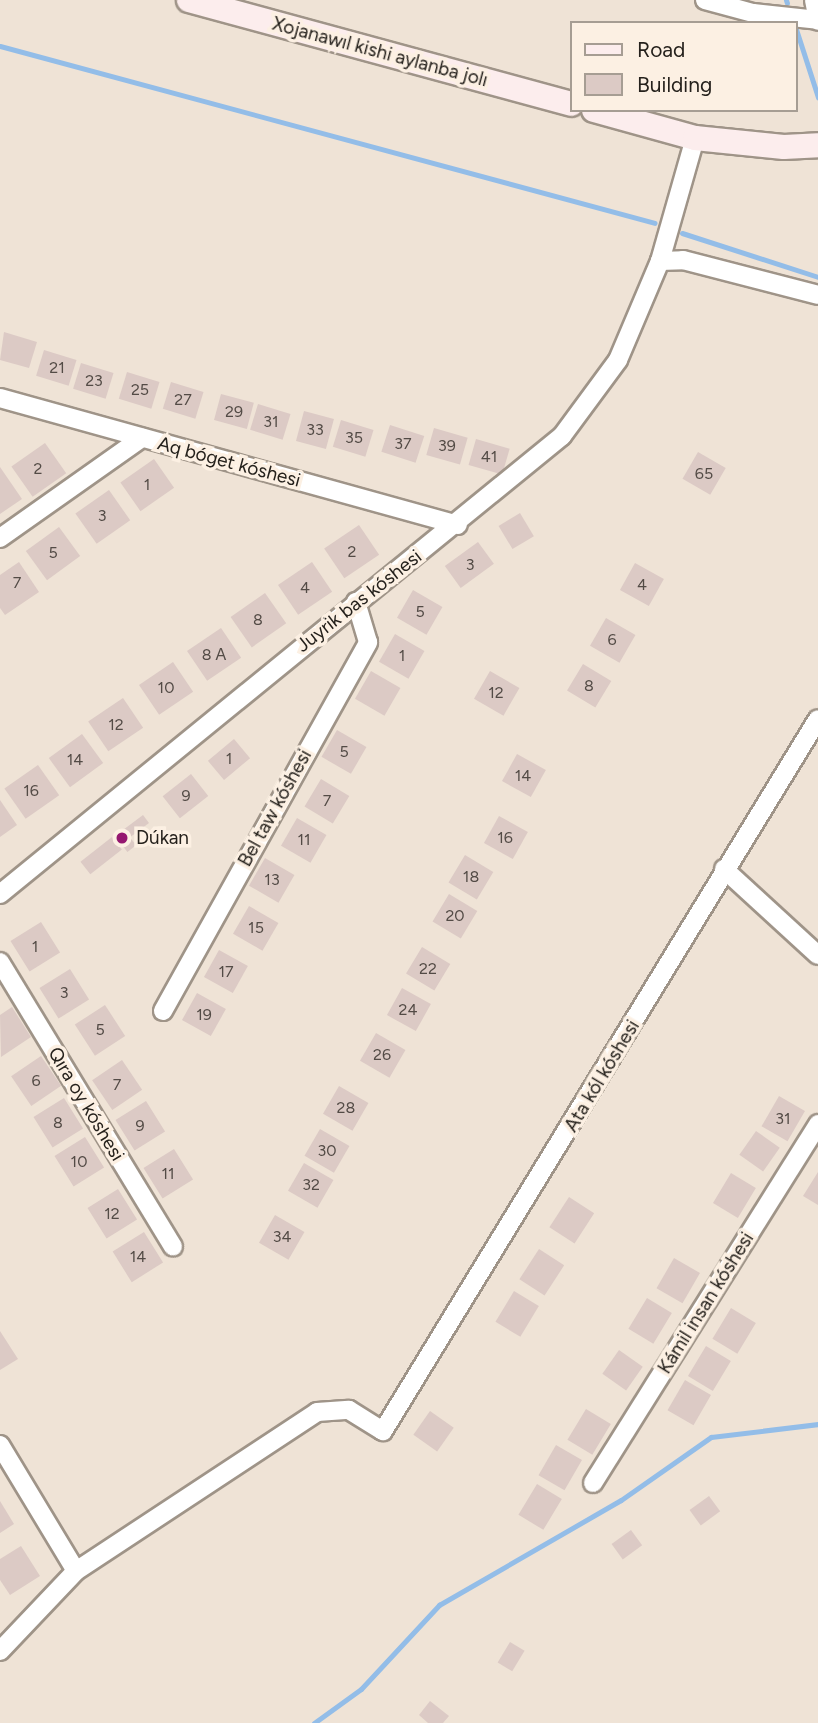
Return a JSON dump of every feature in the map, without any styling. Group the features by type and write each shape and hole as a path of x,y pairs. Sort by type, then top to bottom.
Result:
{"main road":[{"name":"Xojanawıl kishi aylanba jolı","path":"189,0 570,104"},
{"path":"601,112 695,138 784,147 818,145"}],"street":[{"path":"705,0 753,13 818,20 814,0"},
{"name":"Juyrik bas kóshesi","path":"0,894 356,602 458,525 562,436 618,360 660,261 695,138"},
{"path":"660,261 682,260 818,295"},
{"name":"Aq bóget kóshesi","path":"0,398 458,525"},
{"path":"0,538 142,438"},
{"name":"Bel taw kóshesi","path":"163,1011 368,642 356,602"},
{"name":"Ata kól kóshesi","path":"76,1571 317,1412 349,1410 383,1431 575,1123 724,869 818,719"},
{"path":"724,869 818,955"},
{"name":"Qıra oy kóshesi","path":"0,962 173,1247"},
{"name":"Kámil insan kóshesi","path":"593,1483 818,1124"},
{"path":"0,1445 76,1571 0,1651"}],"building":[{"path":"4,332 37,342 29,368 0,360"},
{"path":"44,350 77,360 69,386 36,376"},
{"path":"81,363 114,373 106,399 73,389"},
{"path":"127,372 160,382 151,409 119,399"},
{"path":"171,382 204,392 195,419 163,409"},
{"path":"221,394 254,403 247,429 214,420"},
{"path":"258,404 291,414 283,440 250,430"},
{"path":"304,411 334,419 326,449 296,441"},
{"path":"341,420 374,430 365,457 333,447"},
{"path":"390,425 424,436 416,463 381,452"},
{"path":"434,428 468,438 460,465 426,455"},
{"path":"476,439 510,449 502,475 469,465"},
{"path":"45,443 66,473 33,497 11,467"},
{"path":"698,452 726,468 710,495 682,479"},
{"path":"154,459 174,488 140,511 120,483"},
{"path":"0,467 22,499 0,514"},
{"path":"109,490 130,520 97,544 75,514"},
{"path":"520,513 534,536 512,549 499,526"},
{"path":"359,525 379,555 344,578 324,548"},
{"path":"59,527 80,556 47,580 26,551"},
{"path":"478,542 494,564 461,588 445,566"},
{"path":"19,562 39,592 5,615 0,608 0,575"},
{"path":"312,562 332,592 298,615 278,585"},
{"path":"635,563 664,579 649,606 620,590"},
{"path":"413,590 442,607 426,635 397,618"},
{"path":"265,593 286,623 252,647 231,617"},
{"path":"606,618 635,635 619,663 590,646"},
{"path":"221,628 241,658 207,681 187,651"},
{"path":"395,634 424,651 408,679 379,662"},
{"path":"173,662 193,692 159,715 139,685"},
{"path":"583,664 611,681 595,708 567,691"},
{"path":"371,671 400,688 384,716 355,699"},
{"path":"490,671 519,688 503,716 474,699"},
{"path":"123,698 143,728 108,751 88,721"},
{"path":"337,730 366,747 351,774 322,757"},
{"path":"82,734 103,763 70,787 49,758"},
{"path":"234,739 250,758 224,780 208,761"},
{"path":"517,754 546,770 531,797 502,781"},
{"path":"38,765 59,795 26,819 4,789"},
{"path":"191,774 208,796 180,818 163,796"},
{"path":"321,779 349,796 333,823 305,806"},
{"path":"0,800 17,825 0,837"},
{"path":"143,815 149,823 131,837 125,829"},
{"path":"499,816 528,832 513,859 484,843"},
{"path":"297,818 326,835 310,863 281,846"},
{"path":"125,831 136,845 127,852 116,838"},
{"path":"112,837 122,850 90,874 80,862"},
{"path":"465,855 493,872 477,899 449,882"},
{"path":"265,858 294,875 278,903 249,886"},
{"path":"449,894 477,911 461,938 433,921"},
{"path":"249,906 278,923 262,951 233,934"},
{"path":"41,922 60,953 30,972 10,941"},
{"path":"422,947 450,964 434,991 406,974"},
{"path":"219,950 248,966 233,993 204,977"},
{"path":"70,969 89,1000 59,1019 39,988"},
{"path":"402,988 431,1004 416,1031 387,1015"},
{"path":"197,993 226,1009 211,1036 182,1020"},
{"path":"105,1005 125,1036 95,1056 75,1025"},
{"path":"12,1007 31,1037 1,1057 0,1015"},
{"path":"376,1033 405,1050 389,1078 360,1061"},
{"path":"41,1056 61,1086 31,1106 11,1076"},
{"path":"122,1060 142,1090 112,1110 92,1080"},
{"path":"339,1086 368,1103 352,1131 323,1114"},
{"path":"779,1096 805,1111 787,1141 762,1126"},
{"path":"64,1098 83,1129 53,1148 33,1117"},
{"path":"146,1101 165,1132 135,1151 115,1120"},
{"path":"320,1129 349,1146 334,1173 305,1156"},
{"path":"756,1131 780,1148 763,1171 739,1155"},
{"path":"85,1137 104,1168 74,1187 54,1156"},
{"path":"174,1149 193,1180 163,1199 143,1168"},
{"path":"304,1163 333,1180 317,1208 288,1191"},
{"path":"818,1172 818,1205 803,1196"},
{"path":"731,1173 756,1188 738,1218 713,1203"},
{"path":"118,1189 137,1220 107,1239 87,1208"},
{"path":"569,1197 594,1213 575,1244 549,1227"},
{"path":"275,1215 304,1232 288,1260 259,1243"},
{"path":"144,1232 163,1263 132,1282 113,1252"},
{"path":"539,1249 564,1265 545,1296 519,1279"},
{"path":"674,1258 700,1273 682,1303 656,1288"},
{"path":"514,1291 539,1306 520,1337 495,1322"},
{"path":"647,1298 672,1313 653,1344 628,1329"},
{"path":"731,1308 756,1323 737,1354 712,1339"},
{"path":"0,1331 18,1359 0,1370"},
{"path":"706,1346 731,1361 713,1391 688,1376"},
{"path":"619,1350 643,1367 626,1390 602,1374"},
{"path":"685,1380 711,1395 693,1425 668,1410"},
{"path":"586,1409 611,1424 592,1455 567,1440"},
{"path":"430,1411 454,1428 437,1451 413,1435"},
{"path":"556,1445 582,1460 564,1490 538,1475"},
{"path":"537,1484 562,1499 543,1530 518,1515"},
{"path":"709,1496 720,1511 701,1525 690,1510"},
{"path":"0,1501 14,1524 0,1533"},
{"path":"631,1530 642,1545 623,1559 612,1544"},
{"path":"21,1546 40,1576 10,1595 0,1580 0,1559"},
{"path":"510,1642 525,1651 512,1671 498,1663"},
{"path":"430,1701 449,1716 443,1723 428,1723 419,1715"}],"waterway":[{"path":"797,32 818,97"},
{"path":"0,46 655,223"},
{"path":"682,233 818,277"},
{"path":"314,1723 361,1689 439,1605 621,1500 711,1437 818,1424"}],"place":[{"name":"Dúkan","path":"122,838"}]}
